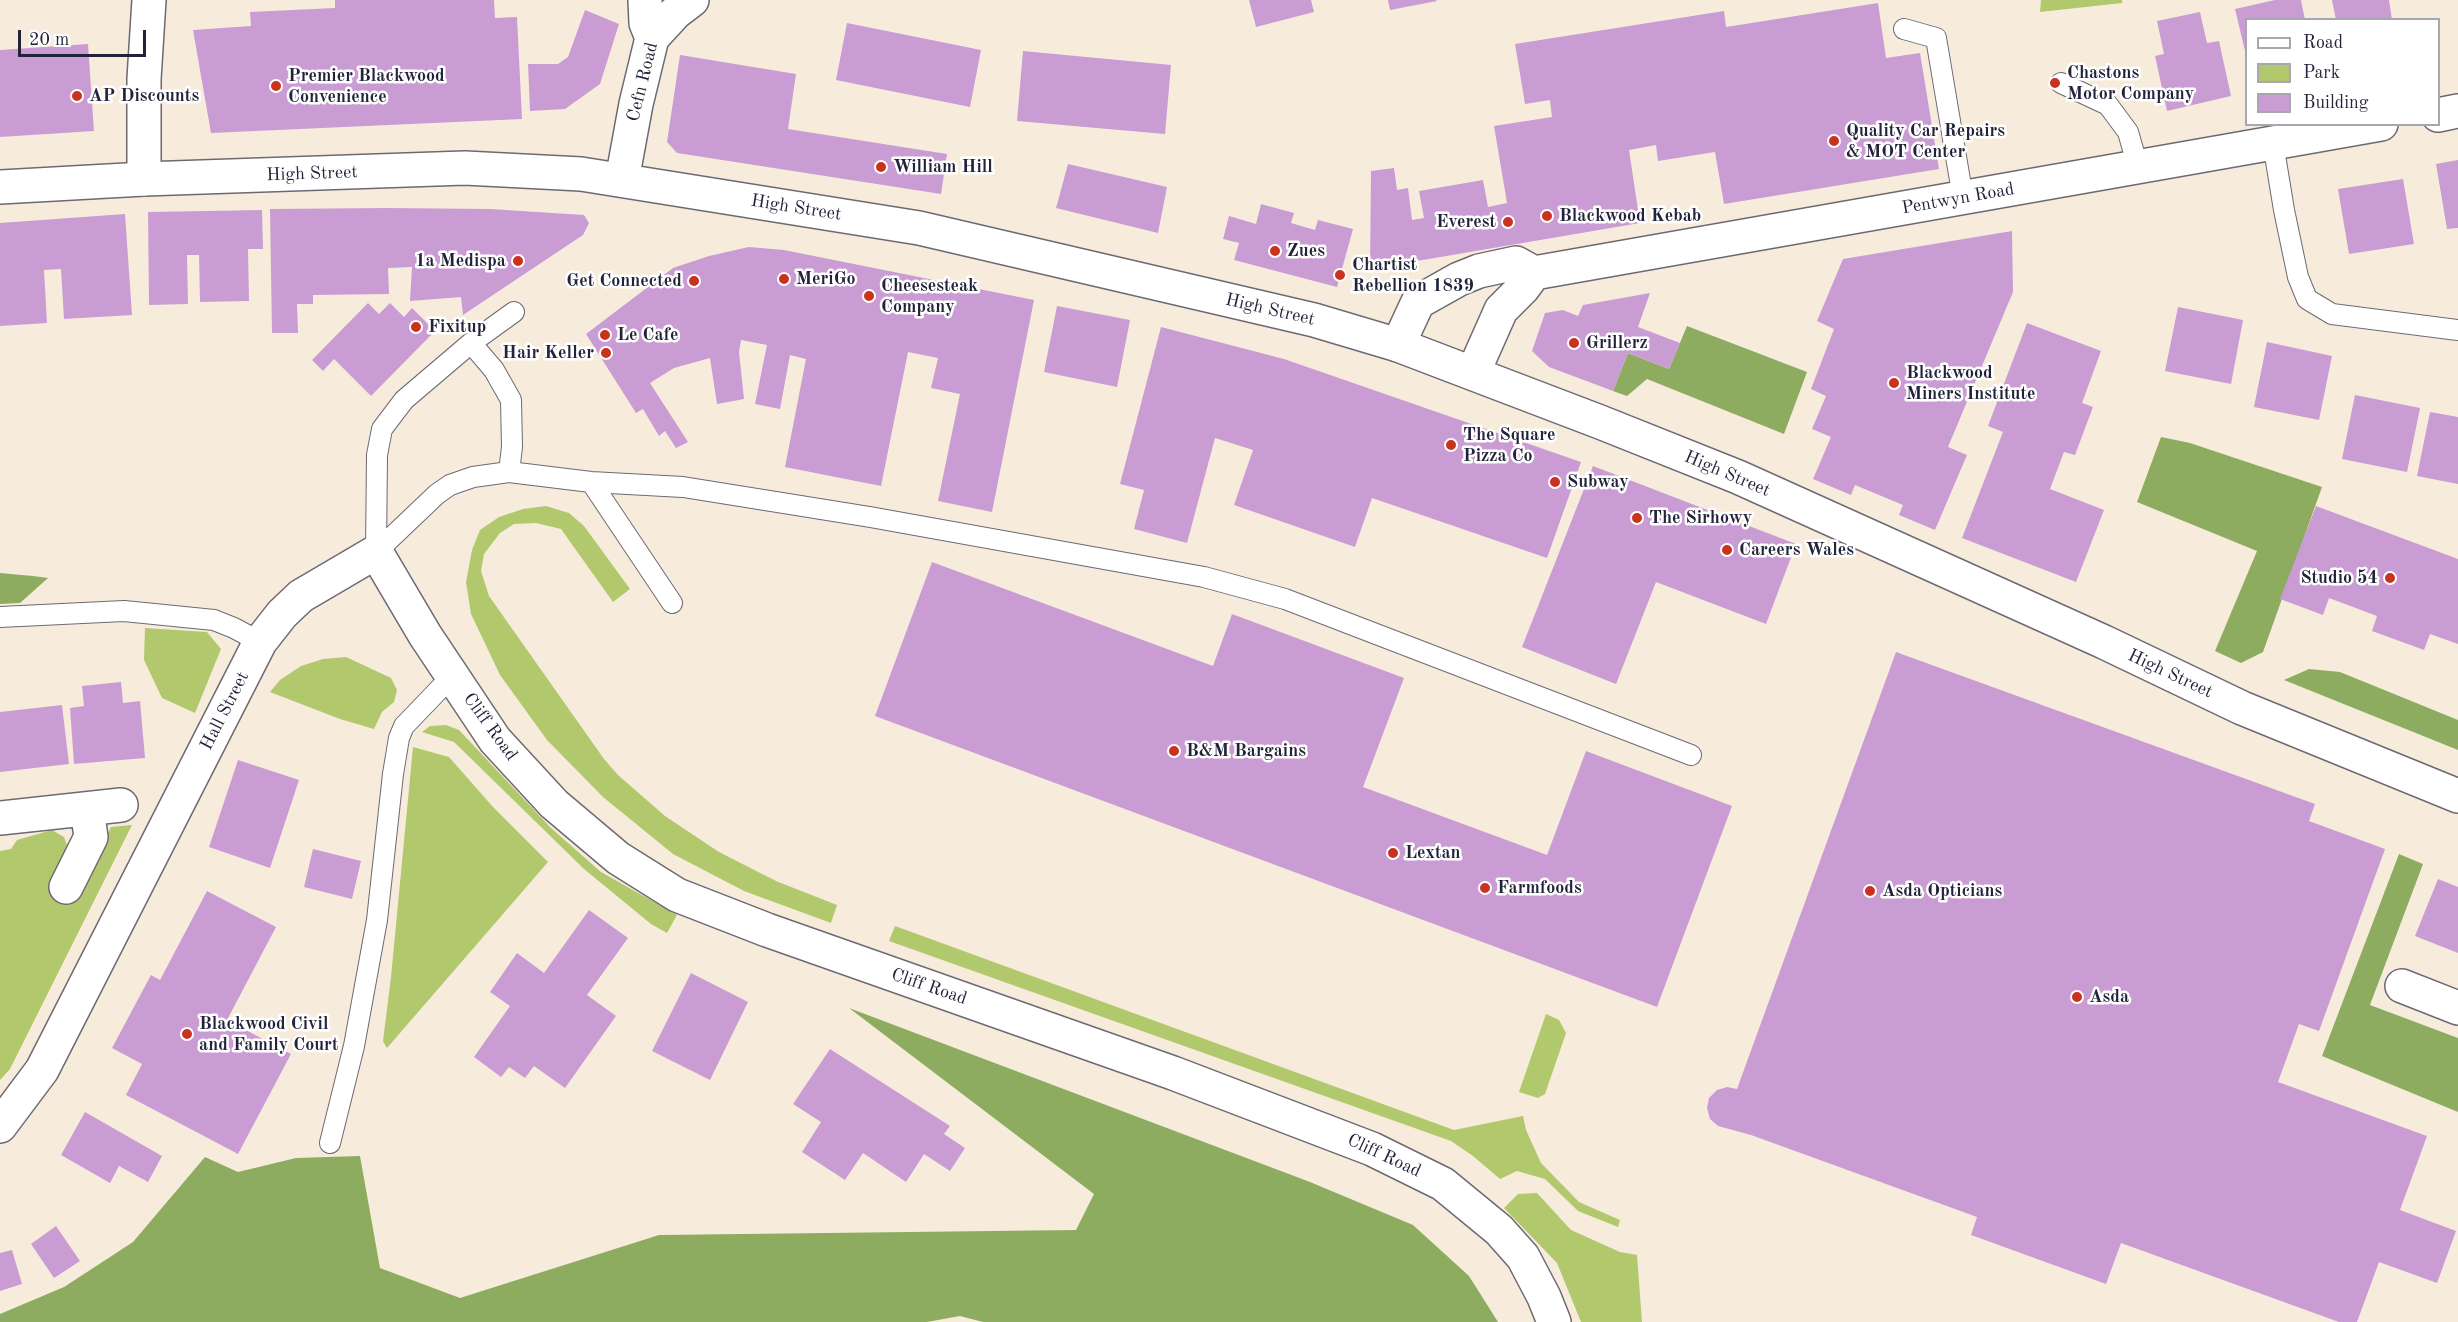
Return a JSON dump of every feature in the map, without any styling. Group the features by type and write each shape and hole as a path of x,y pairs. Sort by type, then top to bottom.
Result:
{"street":[{"path":"144,179 144,79 148,0"},
{"path":"645,0 646,23 652,38"},
{"name":"Cefn Road","path":"622,180 639,87 652,38 675,13 692,0"},
{"path":"2440,115 2458,111"},
{"name":"Pentwyn Road","path":"1398,345 1418,302 1459,279 1516,263 1534,273 2370,126"},
{"name":"High Street","path":"0,187 144,179 465,168 581,174 920,228 1314,320 1398,345 1738,477 2104,642 2242,708 2458,796"},
{"path":"1473,373 1501,310 1534,273"},
{"name":"Hall Street","path":"0,1126 42,1070 260,642 282,614 301,596 376,552"},
{"name":"Cliff Road","path":"376,552 425,634 495,740 554,804 618,858 677,895 810,946 1173,1073 1372,1149 1443,1184 1498,1230 1523,1257 1554,1322"},
{"path":"0,818 121,805"},
{"path":"66,887 91,837 87,809"},
{"path":"2402,986 2458,1008"}],"lane":[{"path":"1904,29 1936,38 1963,198"},
{"path":"2061,83 2108,105 2128,132 2138,167"},
{"path":"2273,143 2296,266 2307,299 2332,314 2458,330"},
{"path":"376,552 377,455 382,429 404,400 471,343 514,312"},
{"path":"471,343 494,370 511,400 512,447 509,472"},
{"path":"376,552 437,494 450,485 473,477 509,472 591,482 683,487 870,517 1204,578 1285,599 1691,755"},
{"path":"591,482 672,603"},
{"path":"0,617 124,611 214,620 260,642"},
{"path":"330,1143 354,1046 377,920 399,738 404,726 453,675"}],"green space":[{"path":"2041,0 2122,0 2122,3 2040,12"},
{"path":"1687,326 1807,372 1784,434 1647,379 1627,396 1613,391 1628,353 1669,369"},
{"path":"2161,437 2190,443 2322,487 2263,652 2241,663 2215,651 2257,551 2137,502"},
{"path":"546,506 569,513 584,526 630,589 613,602 561,529 536,523 514,524 500,533 484,554 481,571 489,596 604,759 618,775 665,816 719,852 776,881 837,905 831,923 744,891 673,854 603,797 547,740 500,675 471,614 466,582 472,550 480,530 499,517 523,509"},
{"path":"0,573 48,578 20,603 0,604"},
{"path":"145,628 207,632 221,649 195,713 162,698 144,660"},
{"path":"346,657 391,678 397,690 394,702 382,712 374,729 340,719 270,692 280,680 301,666 323,659"},
{"path":"2309,669 2340,672 2458,720 2458,750 2284,680"},
{"path":"446,725 459,730 551,828 601,872 677,915 667,933 651,924 584,869 454,742 422,732 430,726"},
{"path":"413,747 449,757 493,807 548,862 387,1048 383,1041"},
{"path":"132,825 10,1069 0,1080 0,851 11,849 17,840 52,830 64,837 69,850 51,886 76,900 111,827"},
{"path":"2399,854 2423,864 2370,1005 2458,1038 2458,1112 2322,1056"},
{"path":"895,926 1454,1130 1523,1116 1526,1130 1541,1163 1579,1202 1620,1220 1618,1227 1578,1211 1545,1179 1517,1171 1500,1179 1451,1141 889,941"},
{"path":"849,1008 1310,1182 1413,1225 1469,1276 1498,1322 983,1322 960,1316 927,1322 0,1322 0,1314 64,1287 133,1242 205,1157 238,1172 296,1158 360,1156 380,1268 460,1298 659,1235 1076,1230 1094,1194"},
{"path":"1546,1014 1559,1020 1566,1033 1545,1094 1538,1098 1519,1092"},
{"path":"1537,1193 1571,1230 1620,1252 1637,1255 1642,1322 1581,1322 1557,1263 1504,1208 1518,1194"}],"building":[{"path":"335,0 494,0 495,18 517,17 522,119 211,133 193,30 251,26 250,12 335,8"},
{"path":"1249,0 1311,0 1314,12 1256,27"},
{"path":"1388,0 1436,0 1437,1 1390,10"},
{"path":"2275,0 2301,0 2305,18 2245,18 2245,51 2235,9"},
{"path":"2332,0 2389,0 2392,18 2336,18"},
{"path":"1878,3 1886,58 1920,53 1939,169 1724,204 1715,152 1658,161 1656,145 1629,150 1640,223 1370,269 1371,171 1394,168 1397,190 1408,188 1412,220 1424,218 1419,191 1483,180 1488,207 1507,203 1494,126 1552,117 1550,100 1525,104 1515,44 1724,11 1726,27"},
{"path":"585,10 619,24 600,84 565,109 530,111 528,64 558,64 568,57"},
{"path":"2200,12 2207,43 2219,41 2231,96 2167,111 2155,56 2164,54 2157,21"},
{"path":"847,23 981,50 970,107 836,80"},
{"path":"88,44 94,131 0,137 0,50"},
{"path":"1023,51 1171,65 1165,134 1017,121"},
{"path":"680,55 796,74 788,129 947,154 941,194 677,153 667,142"},
{"path":"2458,160 2458,228 2447,229 2436,164"},
{"path":"1068,164 1167,187 1158,233 1056,208"},
{"path":"2403,179 2414,244 2349,254 2338,189"},
{"path":"1261,204 1294,213 1291,223 1315,230 1318,220 1353,229 1337,287 1234,260 1239,243 1223,239 1229,216 1256,224"},
{"path":"270,209 490,209 584,215 589,223 583,235 463,315 461,297 410,301 412,267 388,268 389,294 313,295 313,304 297,304 298,333 272,333"},
{"path":"262,210 263,249 248,249 249,301 200,302 199,255 187,255 188,304 149,305 148,212"},
{"path":"125,214 132,315 64,319 61,269 44,270 47,323 0,326 0,223"},
{"name":"Blackwood Miners Institute","path":"2012,231 2013,292 1948,447 1967,455 1935,530 1899,515 1903,505 1855,485 1851,495 1813,479 1831,437 1812,429 1826,396 1811,389 1834,329 1817,321 1843,259"},
{"path":"749,247 784,250 1034,300 992,512 938,501 960,394 931,388 938,358 908,352 881,486 785,467 806,359 790,355 780,409 755,404 767,345 741,340 739,352 744,399 717,404 710,358 674,368 650,383 688,442 676,448 665,431 659,436 643,409 636,413 586,334 673,268 709,256"},
{"path":"1650,293 1638,327 1680,343 1669,369 1628,353 1613,391 1549,367 1532,351 1545,313 1563,310 1578,316 1583,305"},
{"path":"368,303 379,314 390,303 404,317 412,308 435,331 371,396 334,359 323,371 312,360"},
{"path":"1057,306 1130,320 1117,387 1044,372"},
{"path":"2178,307 2243,320 2231,384 2165,371"},
{"path":"2027,323 2101,351 2082,403 2093,407 2075,455 2064,452 2050,489 2104,510 2076,582 1962,538 2003,432 1988,426"},
{"path":"1161,327 1284,359 1581,462 1547,558 1372,498 1355,547 1234,505 1253,450 1215,438 1187,543 1134,529 1144,490 1120,484"},
{"path":"2267,342 2332,356 2319,420 2254,407"},
{"path":"2355,395 2420,408 2407,472 2342,459"},
{"path":"2430,412 2458,417 2458,484 2417,476"},
{"path":"1593,466 1796,544 1766,624 1656,582 1616,684 1522,647"},
{"path":"2316,506 2458,559 2458,644 2430,634 2424,650 2372,631 2377,616 2329,598 2323,615 2280,599"},
{"name":"B&M Bargains","path":"932,562 1213,666 1232,614 1404,678 1363,787 1547,855 1586,751 1732,806 1657,1007 875,716"},
{"path":"1896,652 2315,804 2309,821 2385,849 2319,1031 2299,1024 2278,1082 2427,1136 2400,1210 2456,1231 2437,1283 2379,1262 2357,1322 2339,1322 2121,1243 2106,1284 1971,1235 1977,1217 1751,1135 1718,1126 1710,1119 1707,1108 1709,1098 1717,1090 1727,1087 1737,1089"},
{"path":"121,682 123,703 140,701 145,758 74,764 70,708 84,706 82,686"},
{"path":"62,705 69,764 0,772 0,712"},
{"path":"238,760 299,780 270,868 209,847"},
{"path":"313,849 361,861 352,899 304,887"},
{"path":"2438,879 2458,887 2458,953 2415,936"},
{"name":"Blackwood Civil and Family Court","path":"207,891 276,927 227,1020 291,1054 238,1154 126,1095 142,1064 112,1048 151,975 160,980"},
{"path":"589,910 628,938 587,995 616,1016 565,1088 534,1066 525,1078 509,1067 501,1077 474,1057 510,1006 490,992 517,953 544,973"},
{"path":"691,973 748,1002 710,1080 652,1051"},
{"path":"830,1049 950,1126 944,1134 965,1148 950,1171 924,1154 906,1182 863,1153 845,1180 802,1152 821,1122 793,1104"},
{"path":"85,1112 162,1156 148,1182 119,1166 110,1183 61,1155"},
{"path":"56,1226 80,1261 54,1278 31,1244"},
{"path":"12,1250 22,1284 0,1291 0,1253"}],"place":[{"name":"Chastons Motor Company","path":"2055,83"},
{"name":"Premier Blackwood Convenience","path":"276,86"},
{"name":"AP Discounts","path":"77,96"},
{"name":"Quality Car Repairs & MOT Center","path":"1834,141"},
{"name":"William Hill","path":"881,167"},
{"name":"Blackwood Kebab","path":"1547,216"},
{"name":"Everest","path":"1508,222"},
{"name":"Zues","path":"1275,251"},
{"name":"1a Medispa","path":"518,261"},
{"name":"Chartist Rebellion 1839","path":"1340,275"},
{"name":"MeriGo","path":"784,279"},
{"name":"Get Connected","path":"694,281"},
{"name":"Cheesesteak Company","path":"869,296"},
{"name":"Fixitup","path":"416,327"},
{"name":"Le Cafe","path":"605,335"},
{"name":"Grillerz","path":"1574,343"},
{"name":"Hair Keller","path":"606,353"},
{"name":"Blackwood Miners Institute","path":"1894,383"},
{"name":"The Square Pizza Co","path":"1451,445"},
{"name":"Subway","path":"1555,482"},
{"name":"The Sirhowy","path":"1637,518"},
{"name":"Careers Wales","path":"1727,550"},
{"name":"Studio 54","path":"2390,578"},
{"name":"B&M Bargains","path":"1174,751"},
{"name":"Lextan","path":"1393,853"},
{"name":"Farmfoods","path":"1485,888"},
{"name":"Asda Opticians","path":"1870,891"},
{"name":"Asda","path":"2077,997"},
{"name":"Blackwood Civil and Family Court","path":"187,1034"}]}
